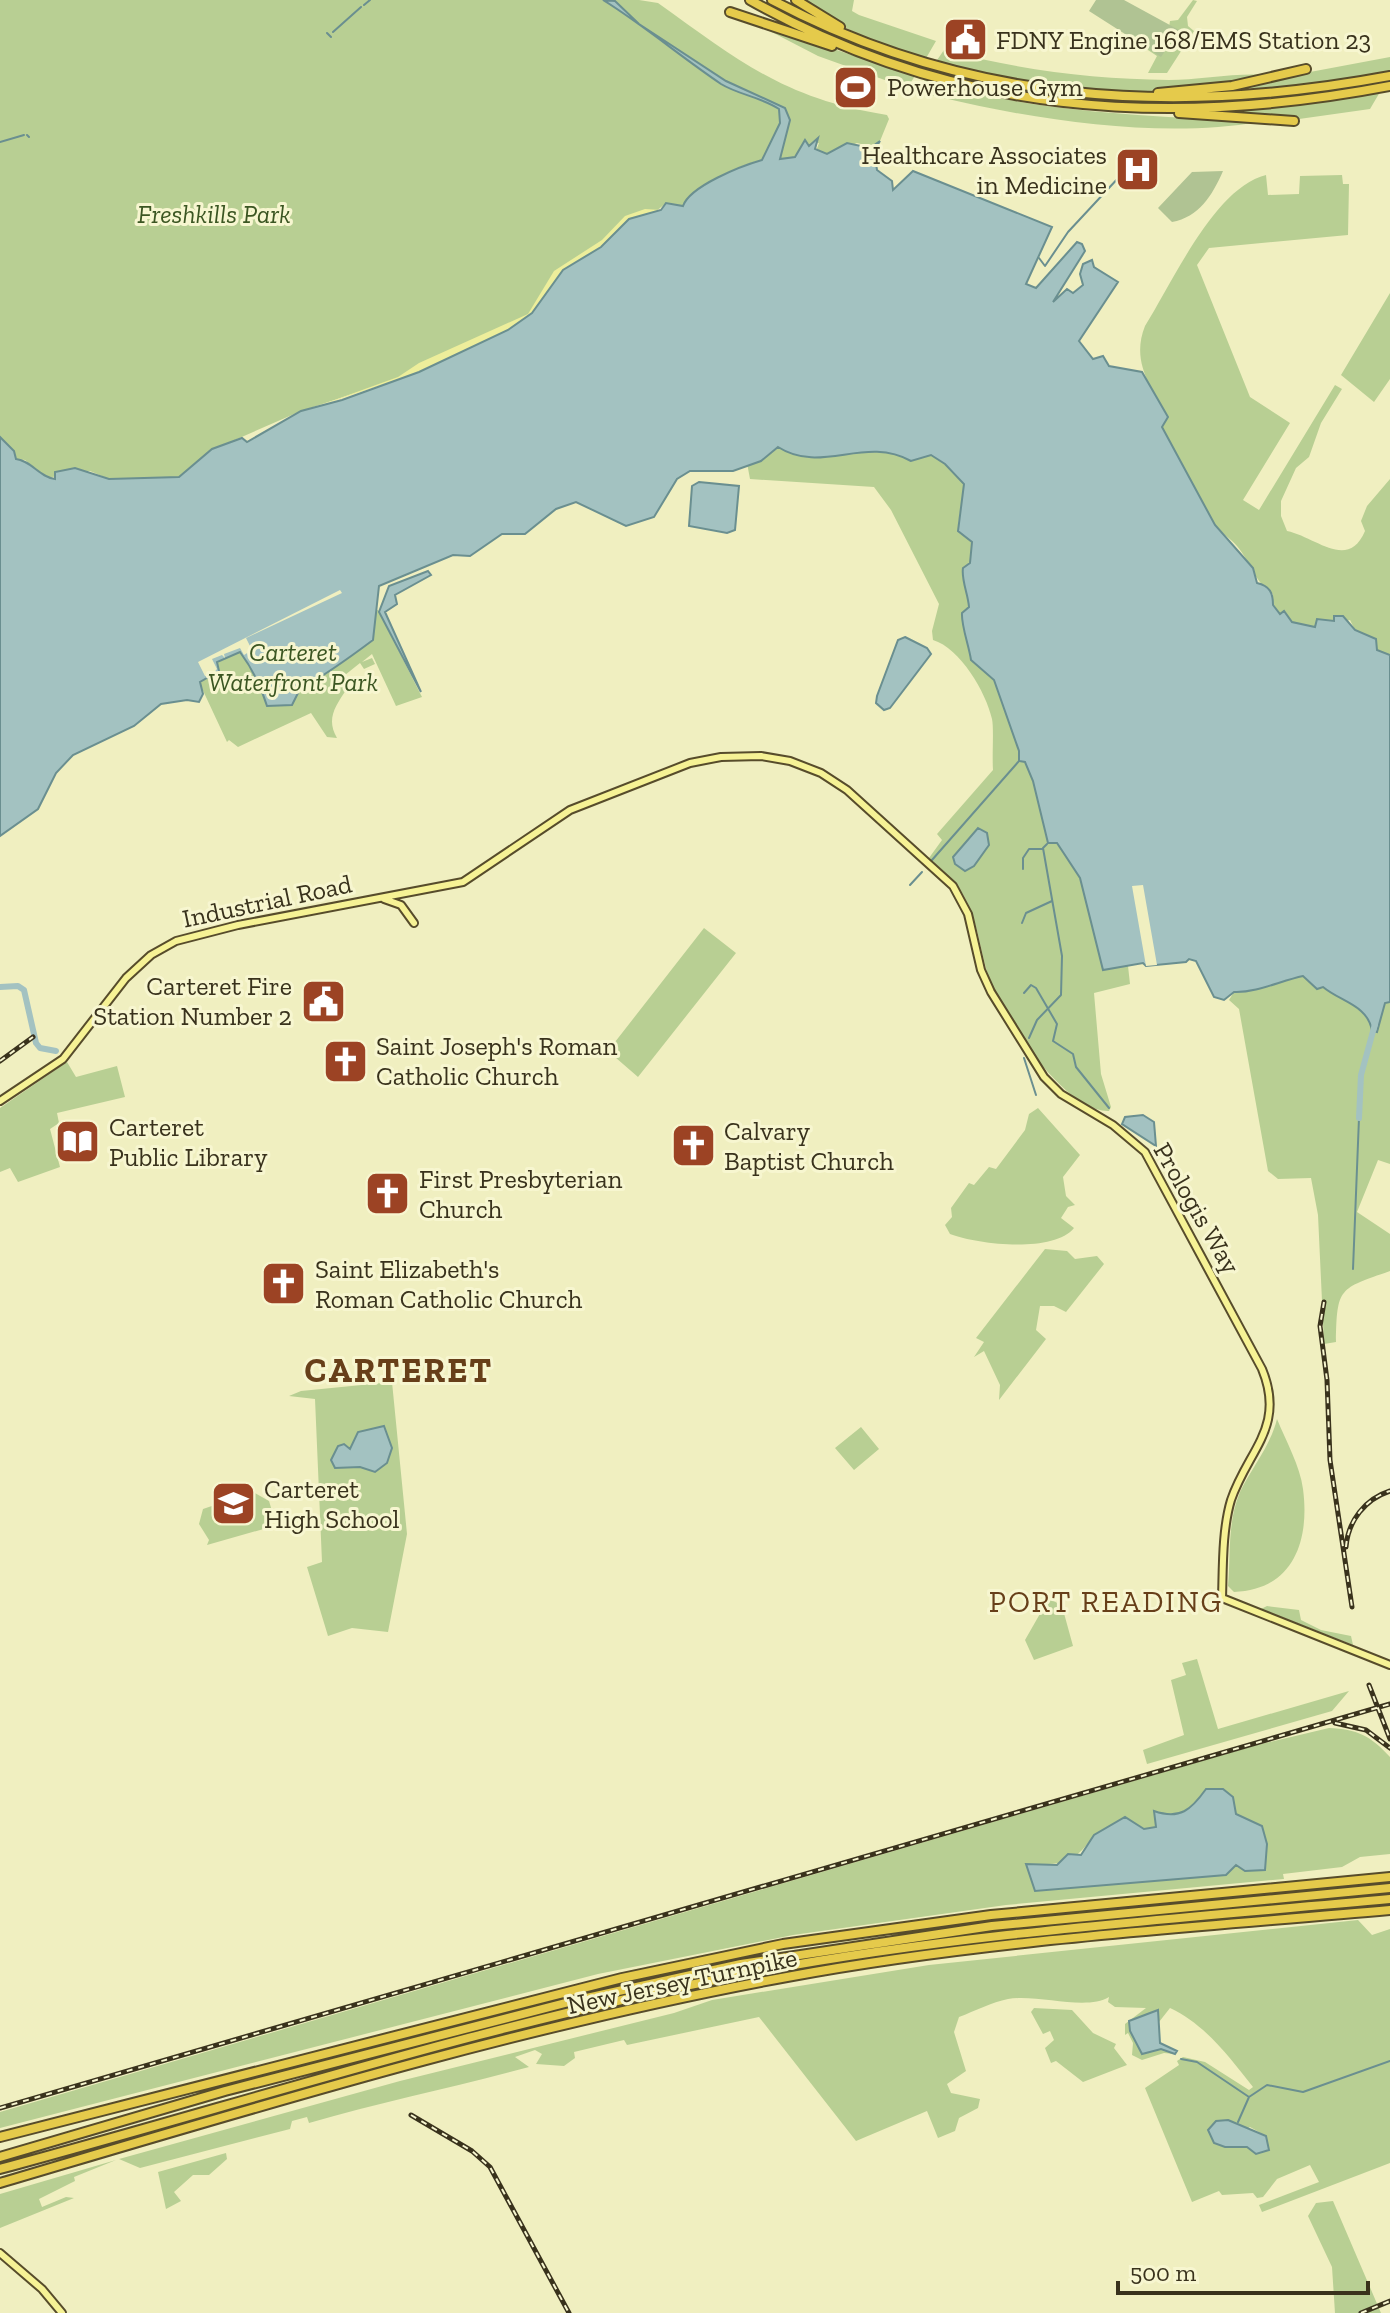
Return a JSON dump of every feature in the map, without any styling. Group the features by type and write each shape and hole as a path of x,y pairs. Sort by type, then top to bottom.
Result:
{"highway":[{"path":"750,0 832,41 901,68"},
{"path":"772,0 853,38 945,69 1030,87 1117,98 1202,98 1288,91 1390,76"},
{"path":"796,0 853,38"},
{"path":"730,12 946,82 1056,103 1294,121"},
{"path":"1030,87 1118,95 1192,92 1306,69"},
{"path":"1138,109 1273,103 1390,86"},
{"name":"New Jersey Turnpike","path":"1,2136 570,1990 769,1947 991,1915 1390,1877"},
{"name":"New Jersey Turnpike","path":"0,2155 225,2091 573,2001 770,1958 992,1926 1390,1888"},
{"name":"New Jersey Turnpike","path":"0,2169 347,2071 626,1999 742,1974 981,1937 1390,1899"},
{"name":"New Jersey Turnpike","path":"0,2183 312,2092 616,2013 743,1985 983,1948 1390,1910"}],"main road":[{"name":"Prologis Way","path":"410,892 469,879 570,810 667,771 721,757 761,756 821,773 847,790 953,886 968,914 981,970 991,992 1044,1077 1061,1094 1113,1125 1145,1152 1234,1312 1268,1388 1267,1427 1229,1511 1222,1598 1390,1665"},
{"name":"Industrial Road","path":"0,1101 63,1059 138,965 176,941 410,892"},
{"path":"380,898 401,905 414,923"},
{"path":"0,2253 42,2289 62,2313"}],"green space":[{"name":"Freshkills Park","path":"0,0 639,0 658,3 739,60 791,88 851,108 887,115 889,119 880,141 873,147 857,143 827,154 816,151 819,143 811,144 795,157 757,161 727,173 695,192 684,207 666,203 527,318 419,372 301,411 212,450 179,477 109,479 90,471 46,478 25,460 16,459 14,451 0,437"},
{"path":"798,0 854,0 852,11 859,15 936,41 925,60 862,37"},
{"path":"1193,0 1197,1 1187,17 1188,26 1194,31 1167,73 1148,73 1157,56 1142,46 1169,27 1170,21 1178,20"},
{"path":"760,26 915,76 907,88 818,56"},
{"path":"944,50 1028,68 1112,78 1169,80 1272,76 1193,89 1088,89 997,76 935,63"},
{"path":"1390,57 1390,72 1307,85 1203,92"},
{"path":"932,69 1037,91 1143,100 1237,98 1390,78 1390,83 1256,102 1120,105 1017,94 929,73"},
{"path":"925,79 1006,100 1048,106 1133,115 1259,122 1176,129 1088,124 1001,110 919,92"},
{"path":"1380,92 1370,109 1292,120 1200,112 1303,104"},
{"path":"1266,175 1268,195 1299,194 1300,176 1342,175 1343,184 1349,184 1348,235 1209,248 1197,265 1250,397 1290,423 1243,500 1259,510 1335,385 1342,389 1321,423 1309,457 1296,468 1281,501 1281,516 1287,531 1330,548 1350,549 1365,531 1361,521 1367,506 1390,479 1390,655 1377,650 1376,639 1355,630 1350,620 1316,628 1292,622 1285,612 1281,615 1272,605 1273,594 1256,577 1237,546 1214,523 1162,427 1168,417 1149,384 1141,362 1141,339 1145,326 1196,239 1229,198 1247,183"},
{"path":"1390,293 1390,379 1374,402 1341,375"},
{"path":"779,447 795,455 811,457 877,452 894,454 911,461 931,455 945,464 964,484 958,526 972,542 970,563 963,568 969,608 962,613 976,662 994,680 1019,751 1019,761 1025,762 1033,781 1046,836 1060,847 1080,878 1103,970 1128,966 1130,984 1094,993 1101,1074 1111,1107 1109,1111 1092,1107 1074,1097 1055,1080 1022,1038 990,981 972,913 964,897 929,858 942,840 937,834 993,770 993,723 984,696 962,661 933,640 932,631 939,604 891,510 874,487 750,479 747,463 761,461"},
{"name":"Carteret Waterfront Park","path":"375,610 378,610 422,697 396,706 372,654 362,662 372,658 375,664 364,669 360,663 340,679 346,690 332,719 337,738 327,737 311,713 238,747 229,740 227,742 199,682 205,679 198,665 245,637 373,640"},
{"path":"704,928 736,953 638,1077 608,1051"},
{"path":"1303,976 1316,989 1323,987 1359,1008 1377,1032 1385,1003 1390,1002 1390,1164 1378,1160 1357,1212 1390,1234 1390,1271 1360,1282 1344,1293 1338,1310 1336,1342 1324,1344 1318,1215 1311,1178 1278,1179 1268,1171 1239,1009 1229,1000 1234,992 1259,989"},
{"path":"67,1062 76,1077 117,1066 125,1097 57,1113 59,1123 50,1129 60,1167 18,1182 10,1168 0,1172 0,1108"},
{"path":"1038,1108 1080,1155 1063,1177 1066,1196 1075,1205 1068,1207 1061,1218 1074,1228 1064,1236 1034,1244 997,1244 950,1234 945,1225 952,1217 951,1208 969,1183 974,1185 989,1167 996,1169 1025,1130 1029,1114"},
{"path":"1045,1249 1067,1251 1075,1259 1097,1256 1104,1264 1066,1312 1054,1306 1040,1306 1036,1330 1046,1339 999,1400 1000,1385 984,1351 974,1357 984,1342 976,1338"},
{"path":"392,1382 407,1534 388,1632 352,1628 328,1636 307,1567 322,1562 315,1399 289,1396 301,1391"},
{"path":"1277,1419 1296,1463 1303,1489 1300,1544 1284,1572 1271,1582 1234,1592 1228,1586 1231,1527 1236,1504"},
{"path":"861,1427 879,1449 854,1470 835,1448"},
{"path":"253,1492 269,1501 272,1511 270,1523 274,1526 207,1545 209,1540 199,1524 203,1509"},
{"path":"1049,1598 1062,1606 1073,1646 1034,1660 1025,1640"},
{"path":"1267,1606 1299,1610 1301,1620 1321,1630 1351,1636 1353,1645 1261,1609"},
{"path":"1197,1659 1218,1729 1349,1691 1332,1711 1147,1764 1143,1750 1184,1735 1171,1680 1186,1675 1182,1663"},
{"path":"1329,1728 1356,1732 1376,1744 1390,1757 1390,1854 1360,1857 1342,1867 1283,1874 1284,1879 1006,1905 793,1935 598,1974 0,2128 0,2112 1257,1745","holes":["1191,1811 1236,1814 1262,1826 1035,1891 1026,1864 1065,1861 1080,1852 1094,1835 1156,1827 1170,1817"]},
{"path":"1358,1920 1372,1935 1390,1929 1390,2163 1262,2212 1259,2205 1319,2182 1310,2165 1277,2179 1263,2197 1257,2198 1253,2193 1222,2195 1219,2191 1192,2202 1145,2088 1179,2065 1177,2061 1183,2057 1205,2062 1249,2090 1253,2087 1206,2032 1170,2008 1159,2022 1157,2010 1130,2021 1161,2049 1175,2054 1164,2053 1142,2060 1132,2055 1133,2043 1128,2033 1125,2035 1125,2024 1146,2008 1115,2007 1108,2002 1109,1997 1088,2003 1008,1999 959,2017 954,2032 966,2071 947,2084 951,2093 980,2099 978,2108 959,2118 955,2131 938,2138 927,2111 856,2141 759,2017 627,2045 624,2040 574,2052 575,2058 564,2066 536,2064 542,2054 535,2050 515,2057 529,2067 309,2123 307,2117 292,2121 290,2129 140,2168 119,2159 400,2081 674,2013 712,2000 929,1965","holes":["1250,2127 1266,2136 1269,2150 1256,2154 1247,2147 1220,2146"]},
{"path":"1034,2008 1072,2010 1093,2033 1116,2044 1114,2048 1127,2065 1083,2082 1056,2061 1051,2063 1045,2048 1054,2040 1050,2031 1043,2034 1031,2012"},
{"path":"226,2153 227,2159 209,2175 193,2175 174,2192 181,2201 166,2209 158,2172"},
{"path":"116,2160 74,2177 75,2181 39,2199 42,2207 66,2197 74,2198 0,2228 0,2194"},
{"path":"1333,2201 1381,2313 1335,2313 1332,2267 1308,2216 1316,2203"}],"sand":[{"path":"645,209 661,210 629,219 601,247 563,270 532,313 508,330 419,372 307,410 398,377 419,363 528,314 554,271 602,240 625,216"}],"shaded area":[{"path":"1096,0 1124,0 1179,30 1161,57 1089,11"},
{"path":"1223,171 1209,197 1190,215 1172,222 1158,208 1192,172"}],"water":[{"path":"603,0 615,1 639,24 726,81 785,108 790,120 780,159 795,157 805,140 809,146 818,138 815,149 827,154 847,143 870,148 880,141 874,151 877,170 892,181 893,190 913,171 1052,227 1026,284 1036,288 1077,242 1082,244 1085,251 1053,302 1067,289 1073,293 1083,285 1080,274 1083,264 1092,260 1094,267 1118,282 1079,341 1093,359 1103,356 1109,366 1142,372 1168,417 1162,427 1215,525 1253,568 1257,583 1270,591 1273,605 1280,614 1284,611 1292,622 1315,627 1317,619 1334,621 1334,616 1343,616 1355,630 1376,639 1377,650 1390,655 1390,1002 1385,1003 1377,1032 1372,1031 1365,1015 1353,1005 1323,987 1317,989 1303,976 1259,989 1234,992 1224,1000 1214,997 1196,961 1189,959 1186,962 1146,966 1143,963 1103,970 1080,878 1057,843 1048,843 1033,781 1025,762 1019,761 1019,751 994,680 971,660 962,613 969,607 963,568 970,563 972,542 958,531 964,484 945,464 931,455 911,461 894,454 877,452 811,457 794,455 778,447 761,461 733,471 690,471 677,479 654,517 626,526 576,502 556,509 525,534 502,534 470,556 453,555 379,586 373,640 300,689 292,705 267,706 256,678 240,652 217,662 219,671 200,682 203,694 199,702 187,700 161,704 134,726 73,755 56,773 38,809 0,836 0,437 14,451 16,459 55,479 55,472 75,468 109,479 179,477 212,449 242,438 247,442 301,411 342,400 419,372 508,330 532,313 563,270 601,247 629,219 661,210 666,203 683,206 695,191 706,184 762,160 780,123 779,109 721,84"},
{"path":"699,482 739,486 735,530 727,533 689,526 692,486"},
{"path":"428,571 431,575 395,595 397,604 385,612 421,692 379,612 389,586"},
{"path":"905,637 927,648 931,654 890,708 884,710 876,703 877,696 898,640"},
{"path":"978,828 987,833 989,845 974,866 965,871 955,864 953,857"},
{"path":"1143,1115 1154,1122 1156,1146 1122,1124 1125,1117"},
{"path":"384,1426 392,1448 387,1463 375,1472 360,1467 335,1468 331,1460 338,1446 344,1444 350,1449 358,1432"},
{"path":"1206,1789 1223,1789 1233,1797 1236,1814 1262,1826 1267,1844 1265,1870 1245,1871 1236,1865 1226,1875 1035,1891 1026,1864 1057,1865 1068,1854 1081,1855 1094,1835 1125,1817 1144,1829 1156,1827 1154,1811 1178,1814 1190,1808"},
{"path":"1158,2010 1160,2043 1177,2051 1175,2054 1161,2049 1142,2054 1130,2031 1129,2021"},
{"path":"1228,2120 1266,2136 1269,2150 1256,2154 1247,2147 1225,2147 1214,2143 1208,2130 1216,2121"}],"pier":[{"path":"340,590 342,593 246,638 252,650 244,655 240,648 224,654 225,658 222,655 212,659 217,669 210,677 205,676 198,662"},
{"path":"1143,885 1157,965 1146,966 1132,886"}],"waterway":[{"path":"364,5 370,0"},
{"path":"333,32 361,7"},
{"path":"327,33 331,37"},
{"path":"0,142 24,135"},
{"path":"1039,258 1045,266 1068,232 1121,175"},
{"path":"932,860 1019,761"},
{"path":"1029,1038 1037,1020 1061,995 1062,956 1043,848 1047,844"},
{"path":"1023,869 1023,858 1029,849 1042,849"},
{"path":"910,885 922,872"},
{"path":"1022,923 1026,913 1052,901"},
{"path":"1024,993 1031,985 1036,988 1057,1024 1053,1041 1073,1054 1076,1067 1109,1108"},
{"path":"0,987 18,986 24,990 36,1043 40,1048 56,1051"},
{"path":"1359,1118 1361,1075 1375,1024"},
{"path":"1024,1058 1036,1095"},
{"path":"1353,1269 1359,1118"},
{"path":"1181,2059 1197,2062 1249,2097 1238,2122"},
{"path":"1249,2097 1267,2085 1303,2092 1390,2061"}],"railway":[{"path":"0,1061 33,1037"},
{"path":"1324,1302 1320,1326 1327,1380 1330,1460 1352,1607"},
{"path":"1346,1547 1350,1528 1359,1512 1373,1499 1390,1491"},
{"path":"1369,1685 1390,1739"},
{"path":"0,2108 1390,1704"},
{"path":"1335,1723 1366,1730 1390,1748"},
{"path":"411,2115 472,2151 490,2167 569,2313"},
{"path":"1361,2313 1390,2301"}],"place":[{"name":"FDNY Engine 168/EMS Station 23","path":"965,40"},
{"name":"Powerhouse Gym","path":"856,87"},
{"name":"Healthcare Associates in Medicine","path":"1138,170"},
{"name":"Carteret Fire Station Number 2","path":"323,1001"},
{"name":"Saint Joseph's Roman Catholic Church","path":"345,1061"},
{"name":"Carteret Public Library","path":"78,1142"},
{"name":"Calvary Baptist Church","path":"693,1146"},
{"name":"First Presbyterian Church","path":"388,1194"},
{"name":"Saint Elizabeth's Roman Catholic Church","path":"284,1284"},
{"name":"Carteret High School","path":"233,1504"}],"district":[{"name":"CARTERET","path":"399,1370"},
{"name":"PORT READING","path":"1106,1602"}]}
